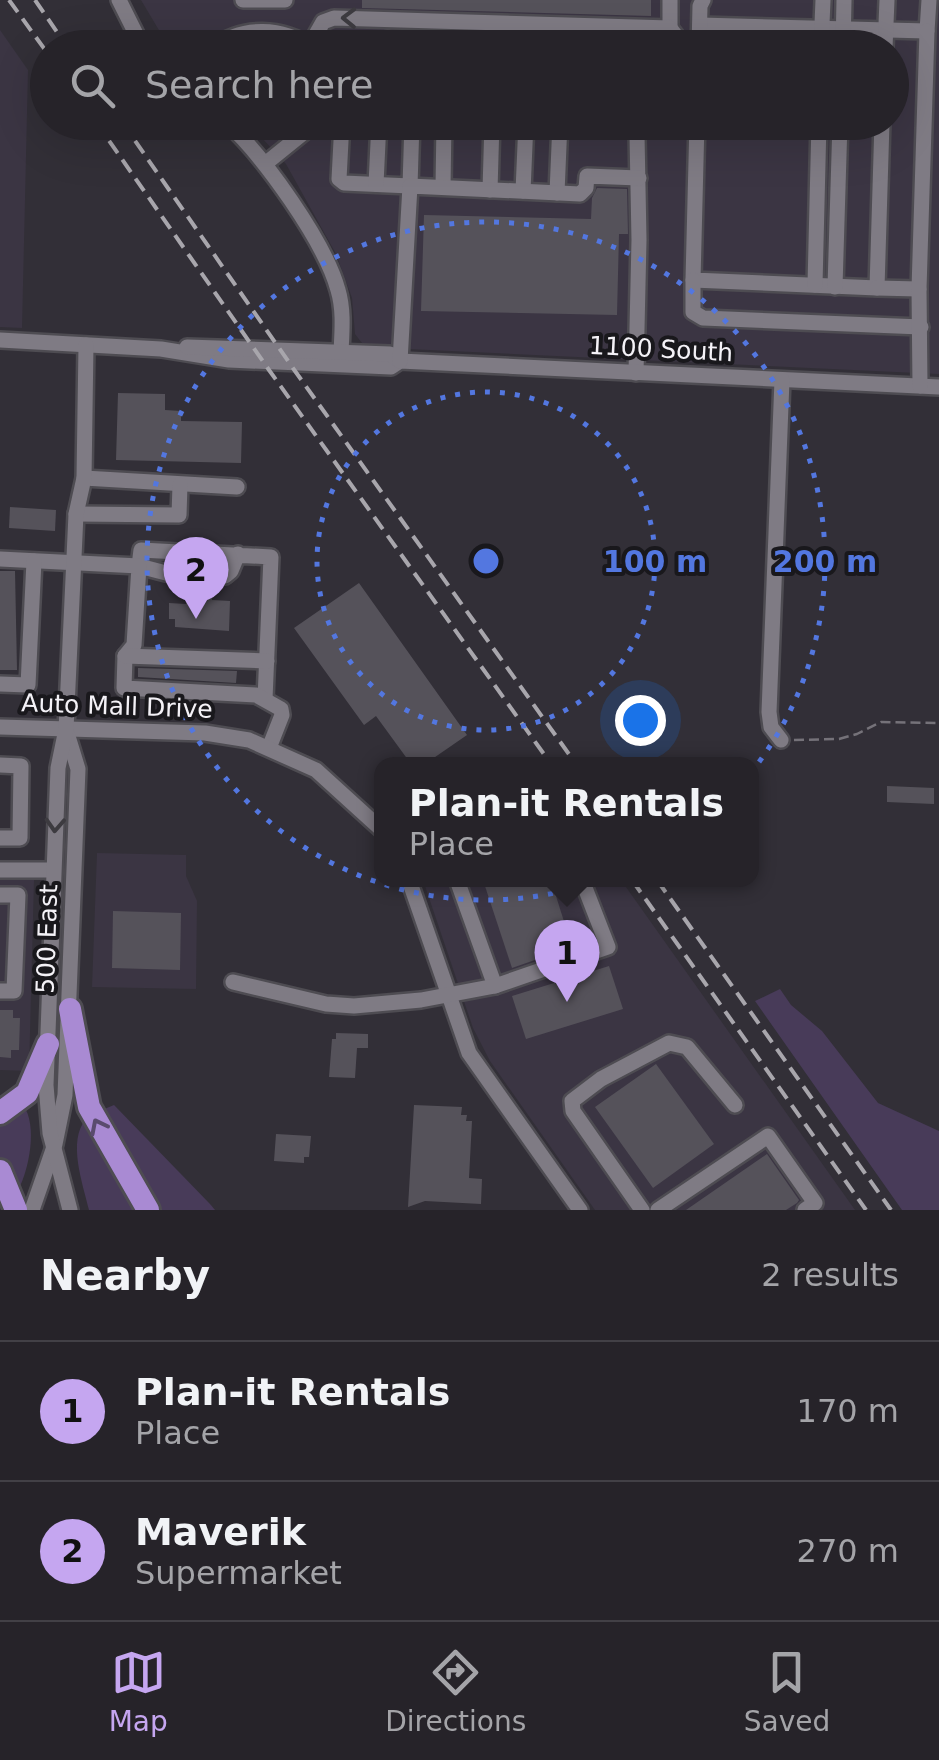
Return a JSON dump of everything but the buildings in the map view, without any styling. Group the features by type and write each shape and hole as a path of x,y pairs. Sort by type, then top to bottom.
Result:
{"highway":[{"path":"70,1009 89,1107 148,1210"},
{"path":"0,1113 27,1093 48,1044"},
{"path":"0,1171 16,1210"}],"street":[{"path":"119,0 134,30"},
{"path":"243,0 285,0"},
{"path":"319,30 323,22 334,18 670,28 670,0"},
{"path":"700,30 703,0"},
{"path":"822,0 822,29"},
{"path":"843,29 844,0"},
{"path":"700,25 886,30 887,0"},
{"path":"920,386 919,289 928,0"},
{"path":"909,31 927,31"},
{"path":"243,140 266,164 332,273 342,307 341,352"},
{"path":"266,164 295,140"},
{"path":"341,140 339,178 344,183 580,194 586,188 587,176 639,178"},
{"path":"376,184 378,140"},
{"path":"400,361 411,140"},
{"path":"442,187 443,140"},
{"path":"490,190 491,140"},
{"path":"523,192 525,140"},
{"path":"557,193 559,140"},
{"path":"636,373 637,140"},
{"path":"696,140 693,312 703,318 921,327"},
{"path":"815,285 819,140"},
{"path":"835,286 839,140"},
{"path":"877,288 881,140"},
{"path":"693,280 919,289"},
{"name":"1100 South","path":"0,340 161,350 296,364 391,367 400,361"},
{"name":"500 East","path":"70,1210 53,1151 46,1101 52,870 58,768 66,729 76,514 84,478 86,344"},
{"name":"1100 South","path":"161,350 228,346 390,354 400,361 939,387"},
{"path":"781,740 771,727 769,712 782,380"},
{"path":"84,478 237,487"},
{"path":"76,514 179,515 180,485"},
{"path":"266,699 271,557 141,550 134,645 125,656 124,688 266,699 281,709 282,716 268,748"},
{"path":"0,559 139,566 166,573 225,576 238,554"},
{"path":"0,684 28,684 34,561"},
{"path":"125,656 267,660"},
{"path":"184,693 185,658"},
{"path":"184,693 185,658"},
{"path":"184,693 185,658"},
{"path":"238,694 239,660"},
{"name":"Auto Mall Drive","path":"0,727 206,733 250,740 316,770 374,823"},
{"name":"500 East","path":"32,1210 53,1151 65,1095 78,770 66,729"},
{"path":"0,766 21,766 20,838 0,838"},
{"path":"0,870 52,870"},
{"path":"411,887 469,1053 580,1210"},
{"path":"460,887 495,986"},
{"path":"233,982 326,1004 354,1006 495,986 608,947 585,887"},
{"path":"0,894 18,895 14,991 0,991"},
{"path":"642,1210 573,1111 572,1102 601,1079 669,1043 687,1047 735,1105"},
{"path":"658,1210 768,1136 814,1203 805,1210"}],"path":[{"path":"781,740 839,740 881,722 939,723"}],"shaded area":[{"path":"141,0 939,0 939,374 365,347 355,334 352,298 336,254 286,164 264,140 909,140 909,30 159,30"},
{"path":"0,30 28,70 22,328 0,327"},
{"path":"97,853 186,855 186,876 197,901 196,989 92,987"},
{"path":"0,878 34,880 29,1071 0,1070"},
{"path":"425,887 626,887 855,1210 595,1210 490,1061 473,1028"},
{"path":"780,989 791,1005 822,1031 878,1103 939,1131 939,1210 902,1210 755,1001"},
{"path":"23,1105 30,1124 30,1148 18,1190 0,1157 0,1119"},
{"path":"114,1105 215,1210 159,1210 102,1110"},
{"path":"86,1119 142,1210 89,1210 77,1151 80,1128"}],"railway":[{"path":"9,0 31,30"},
{"path":"35,0 56,30"},
{"path":"109,140 546,757"},
{"path":"135,140 571,757"},
{"path":"637,887 866,1210"},
{"path":"662,887 891,1210"}],"place":[{"name":"Maverik","path":"196,619"},
{"name":"Plan-it Rentals","path":"567,1002"}]}
